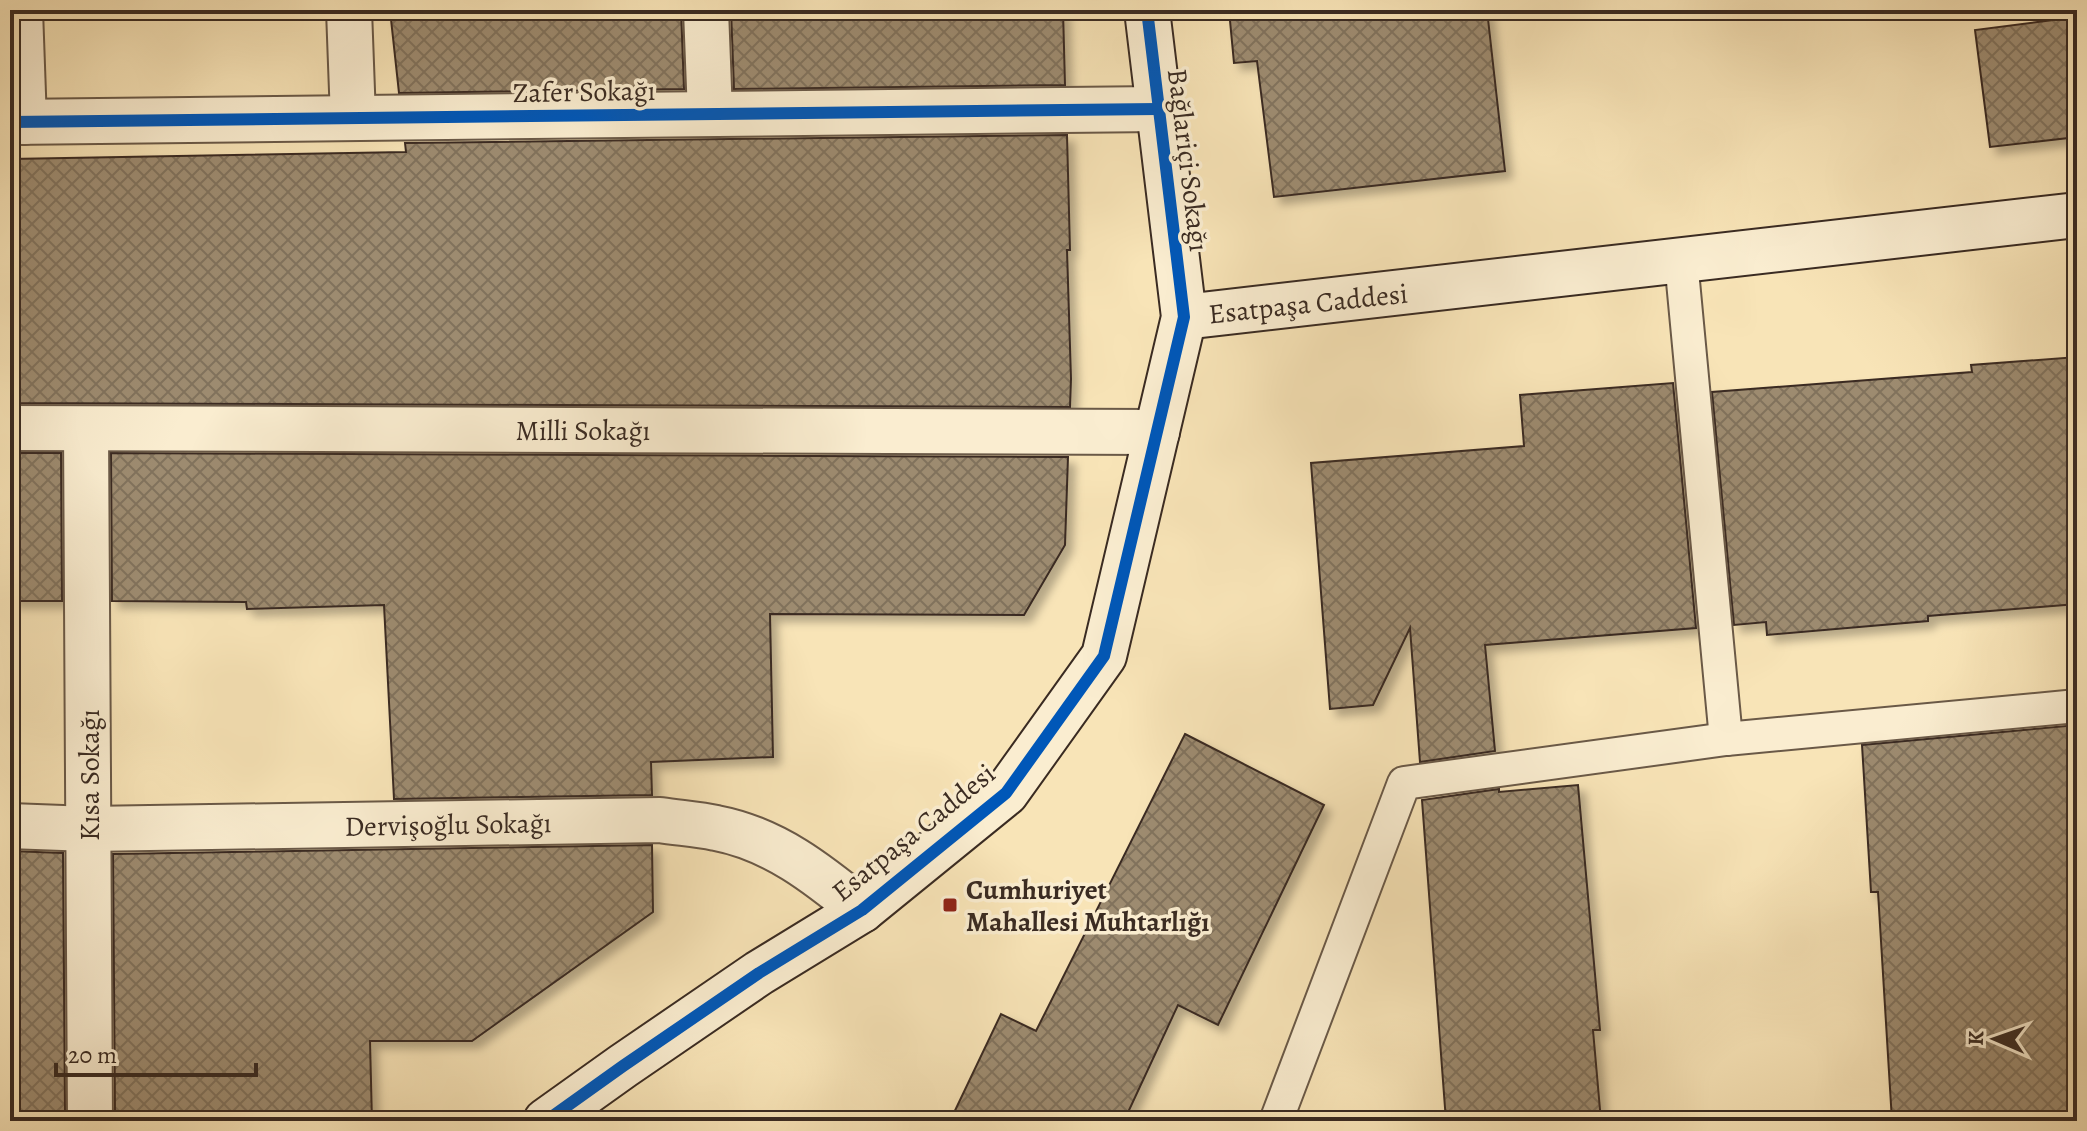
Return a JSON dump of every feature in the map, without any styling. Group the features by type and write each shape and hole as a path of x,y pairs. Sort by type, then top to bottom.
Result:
{"street":[{"path":"17,122 20,10"},
{"path":"349,10 353,118"},
{"path":"706,10 710,114"},
{"name":"Bağlariçi Sokağı","path":"1147,10 1184,317"},
{"name":"Zafer Sokağı","path":"17,122 1158,109"},
{"name":"Esatpaşa Caddesi","path":"546,1121 759,973 862,910 1006,793 1104,656 1184,317 2077,215"},
{"name":"Milli Sokağı","path":"10,428 1157,432"},
{"name":"Kısa Sokağı","path":"86,429 90,1121"},
{"name":"Dervişoğlu Sokağı","path":"10,826 89,829 660,820 719,828 771,846 815,871 862,910"}],"lane":[{"path":"1681,260 1726,739"},
{"path":"1276,1121 1404,783 1726,739 2077,706"}],"building":[{"path":"390,10 681,10 684,89 399,93"},
{"path":"731,10 1063,10 1065,85 734,89"},
{"path":"1229,10 1487,10 1505,171 1274,197 1257,61 1234,63"},
{"path":"2077,17 2077,137 1990,147 1975,30"},
{"path":"1067,135 1070,407 10,403 10,159 406,152 405,143"},
{"path":"2077,357 2077,604 1928,616 1928,621 1767,635 1766,622 1734,625 1712,392 1972,372 1971,365"},
{"path":"1673,383 1696,628 1485,645 1495,751 1420,762 1410,628 1373,705 1330,709 1311,463 1524,446 1520,395"},
{"path":"10,453 61,453 62,601 10,601"},
{"path":"111,453 1068,457 1065,545 1024,615 770,614 773,757 651,762 652,795 394,799 384,605 247,609 246,602 112,601"},
{"path":"2077,725 2077,1116 2000,1121 1892,1121 1878,892 1871,892 1862,745"},
{"path":"1185,734 1324,805 1218,1025 1178,1005 1124,1121 950,1121 1001,1014 1036,1031"},
{"path":"1578,785 1600,1030 1593,1030 1601,1121 1446,1121 1422,800 1499,789 1499,792"},
{"path":"652,845 653,912 472,1041 370,1041 372,1121 161,1121 160,1113 115,1113 113,854"},
{"path":"10,851 63,853 65,1112 10,1112"}],"cycle path":[{"path":"546,1121 759,973 862,910 1006,793 1104,656 1184,317 1147,10"},
{"path":"10,122 1158,109"}],"place":[{"name":"Cumhuriyet Mahallesi Muhtarlığı","path":"950,905"}]}
